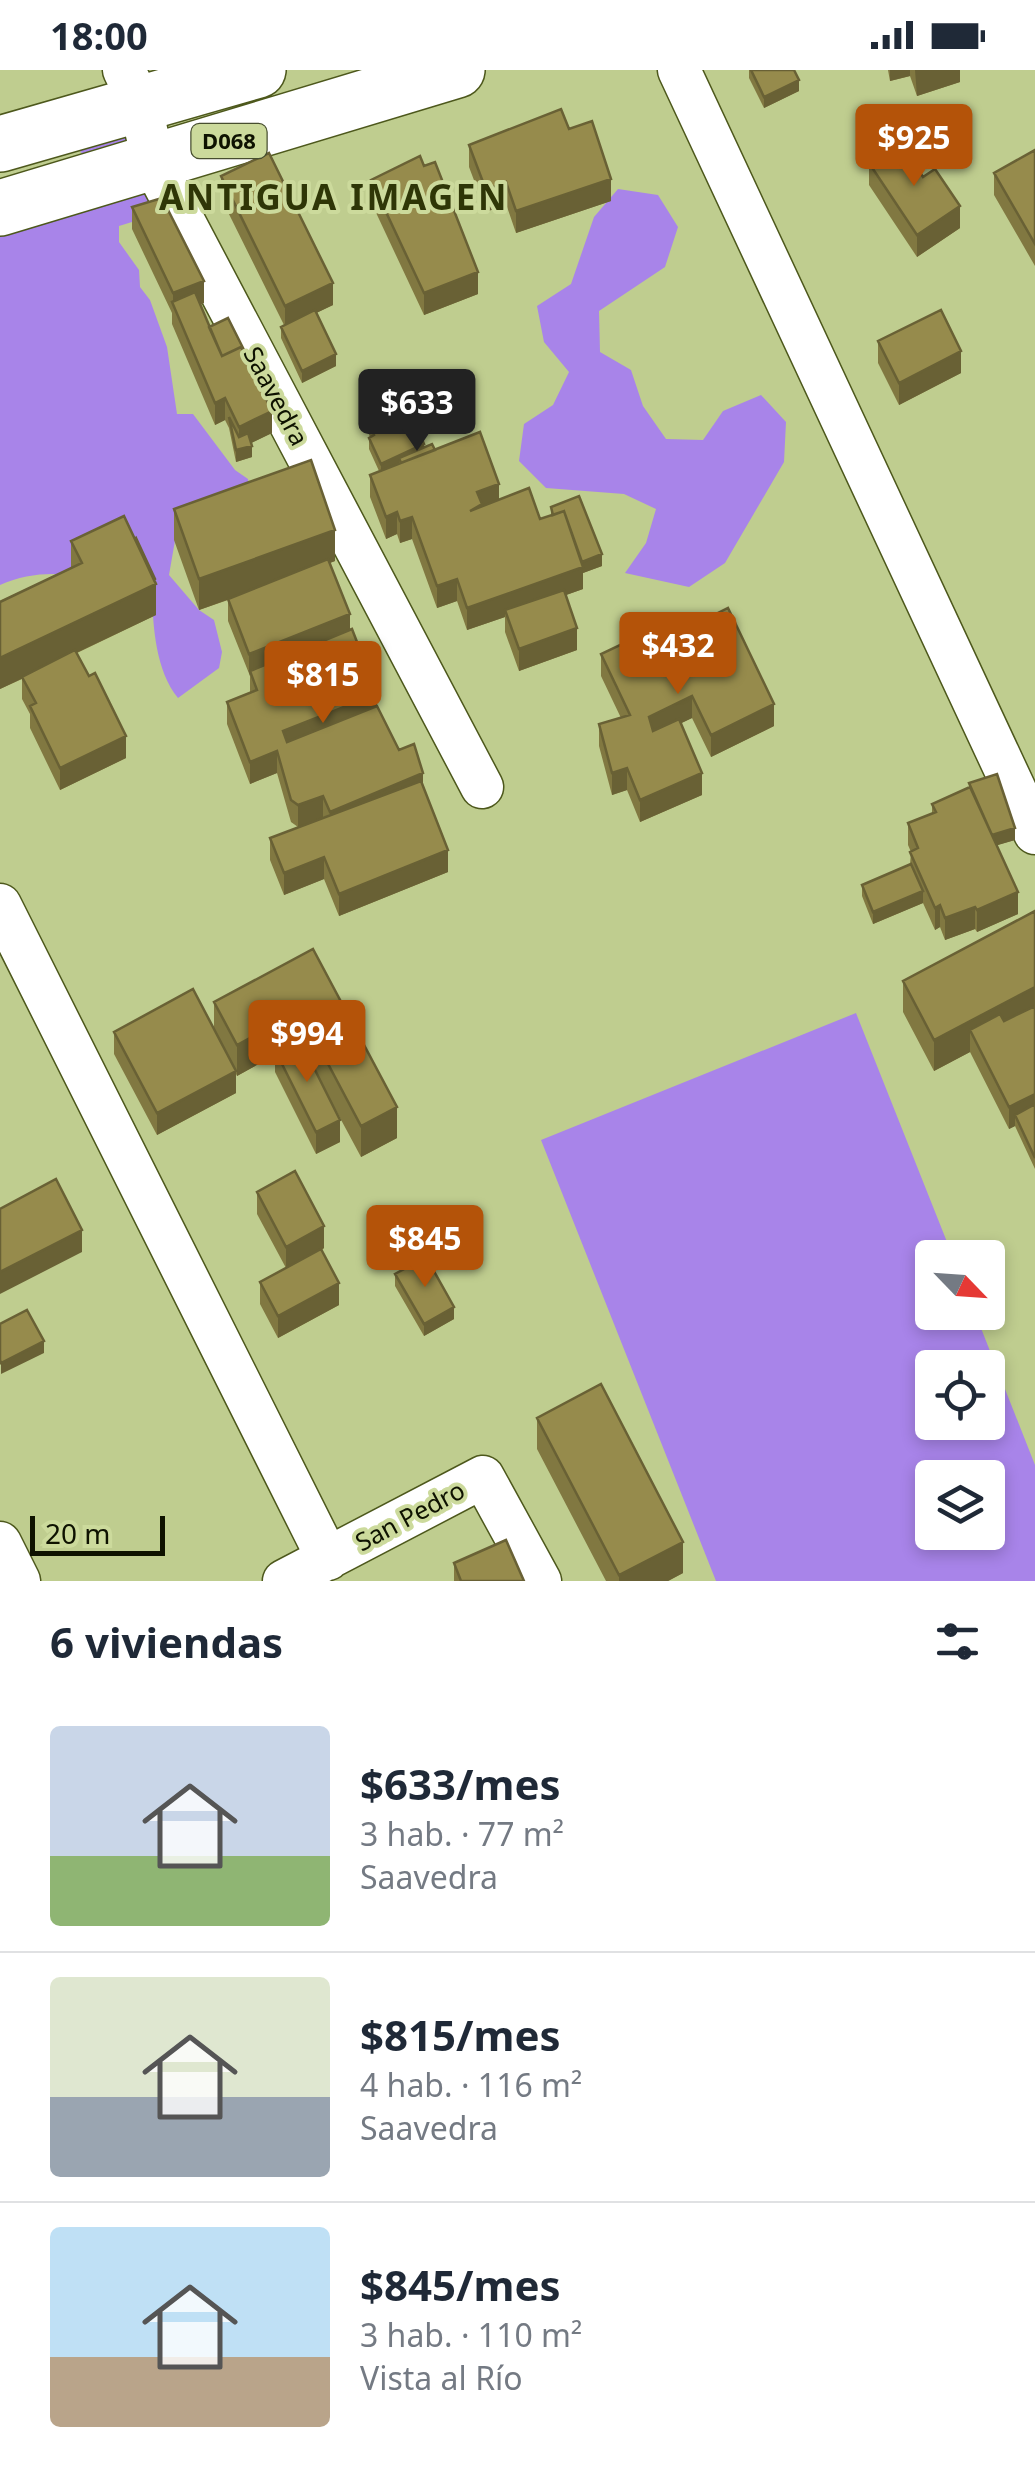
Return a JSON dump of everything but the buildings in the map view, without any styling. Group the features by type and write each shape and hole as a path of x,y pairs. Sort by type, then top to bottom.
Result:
{"main road":[{"name":"D068","path":"0,144 132,87 258,70"},
{"name":"D068","path":"0,208 457,70"}],"street":[{"path":"679,70 1035,833"},
{"name":"Saavedra","path":"132,87 154,164 482,787"},
{"path":"0,905 328,1559"},
{"name":"San Pedro","path":"284,1581 484,1477 540,1581"},
{"path":"0,1543 19,1581"}],"shaded area":[{"path":"116,127 157,174 145,218 119,226 119,242 139,270 140,287 150,300 167,347 177,414 193,414 235,470 248,479 250,495 177,529 169,575 199,610 214,620 222,652 219,668 178,698 160,662 152,594 57,574 19,578 0,585 0,213 86,158 74,144"},
{"path":"618,189 658,195 678,227 665,267 599,311 600,352 631,370 643,406 666,439 703,440 723,411 761,395 786,422 784,462 725,563 689,587 625,573 646,543 656,509 624,494 546,488 519,461 524,424 553,405 569,372 544,342 537,306 571,284 594,217"},
{"path":"856,1013 946,1240 915,1240 915,1330 982,1330 990,1350 915,1350 915,1440 1005,1440 1005,1389 1035,1465 1035,1581 716,1581 541,1140"}],"district":[{"name":"ANTIGUA IMAGEN","path":"334,198"}]}
